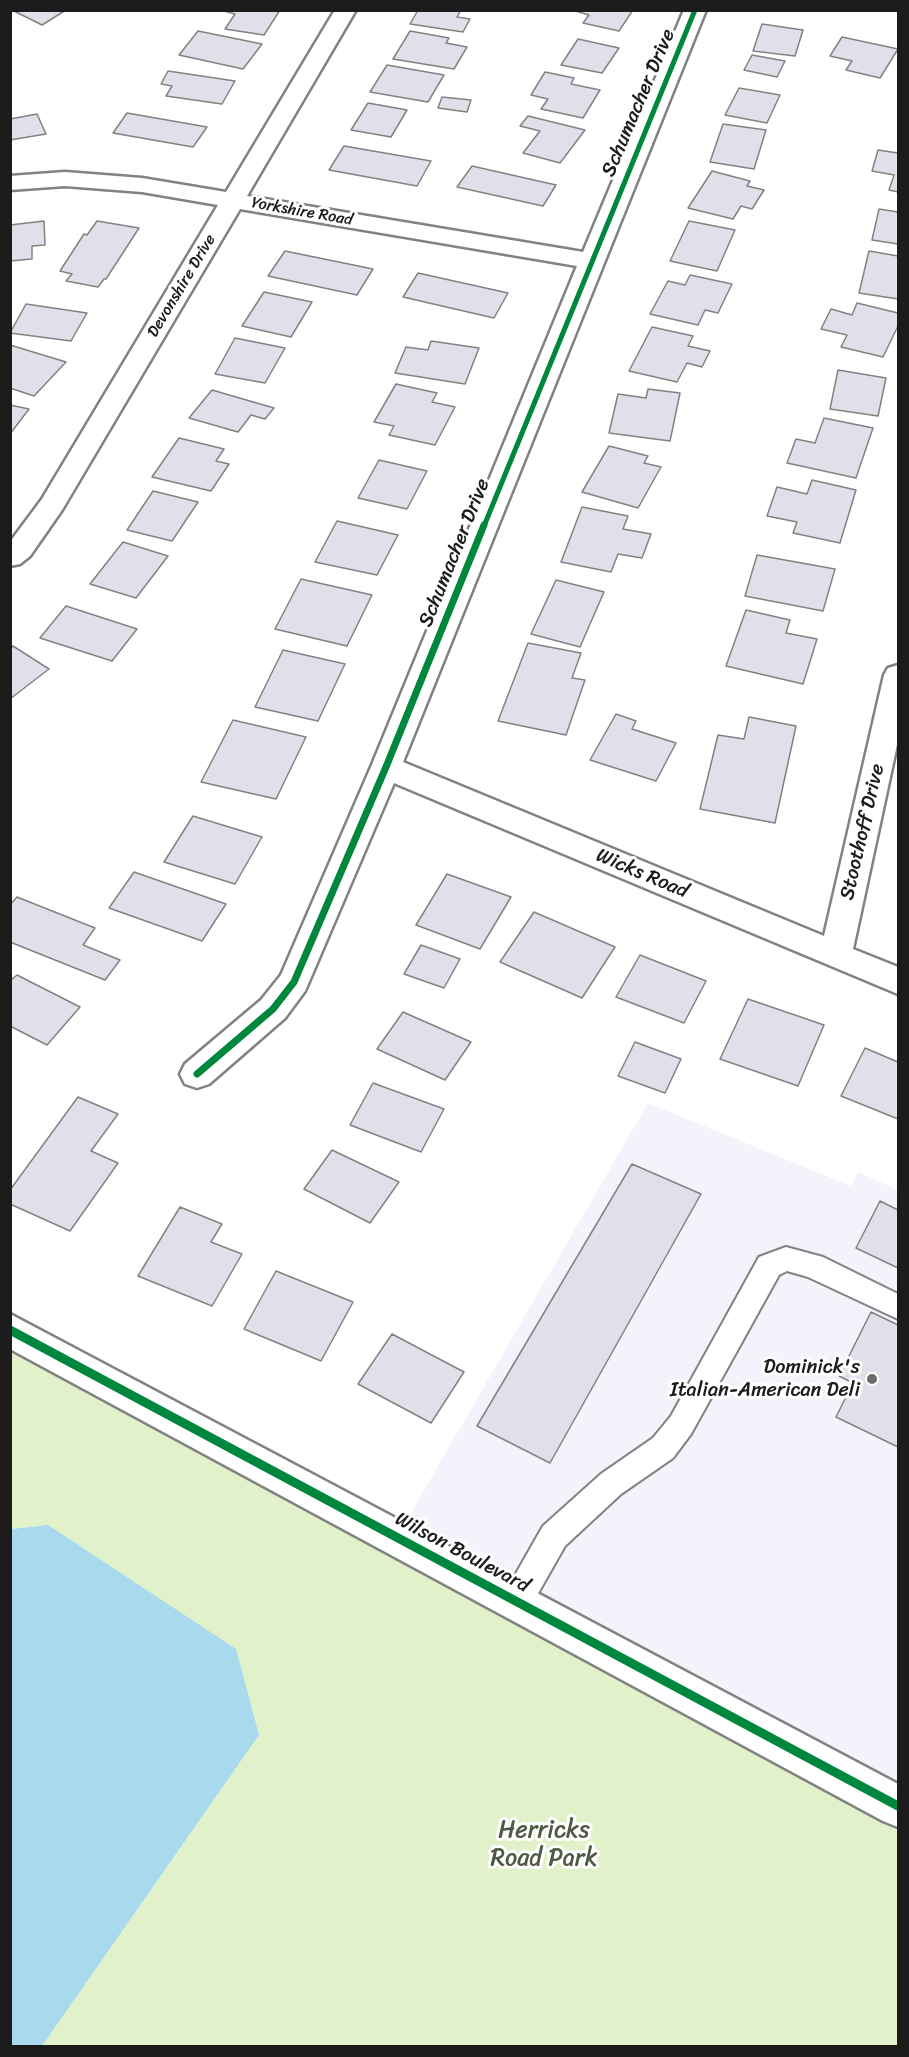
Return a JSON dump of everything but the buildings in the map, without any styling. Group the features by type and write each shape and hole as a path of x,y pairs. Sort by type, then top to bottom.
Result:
{"street":[{"name":"Devonshire Drive","path":"10,557 20,549 52,504 346,10"},
{"name":"Schumacher Drive","path":"197,1074 273,1010 294,982 386,767 591,261 696,10"},
{"name":"Yorkshire Road","path":"10,183 65,179 142,185 591,261"},
{"name":"Stoothoff Drive","path":"836,954 898,675"},
{"name":"Wicks Road","path":"386,767 898,981"},
{"name":"Wilson Boulevard","path":"10,1330 898,1806"}],"lane":[{"path":"517,1601 554,1536 611,1484 663,1448 681,1425 769,1266 786,1258 813,1266 898,1306"}],"shaded area":[{"path":"648,1103 851,1186 858,1172 898,1190 898,1806 397,1537"}],"green space":[{"name":"Herricks Road Park","path":"10,1330 898,1806 898,2046 42,2046 259,1735 48,1525 11,1529"}],"water":[{"path":"48,1525 236,1649 259,1735 42,2046 11,2046 11,1529"}],"cycle path":[{"path":"197,1074 273,1009 294,982 386,767 695,10"},
{"path":"10,1330 898,1806"}],"place":[{"name":"Dominick's Italian-American Deli","path":"872,1379"}]}
